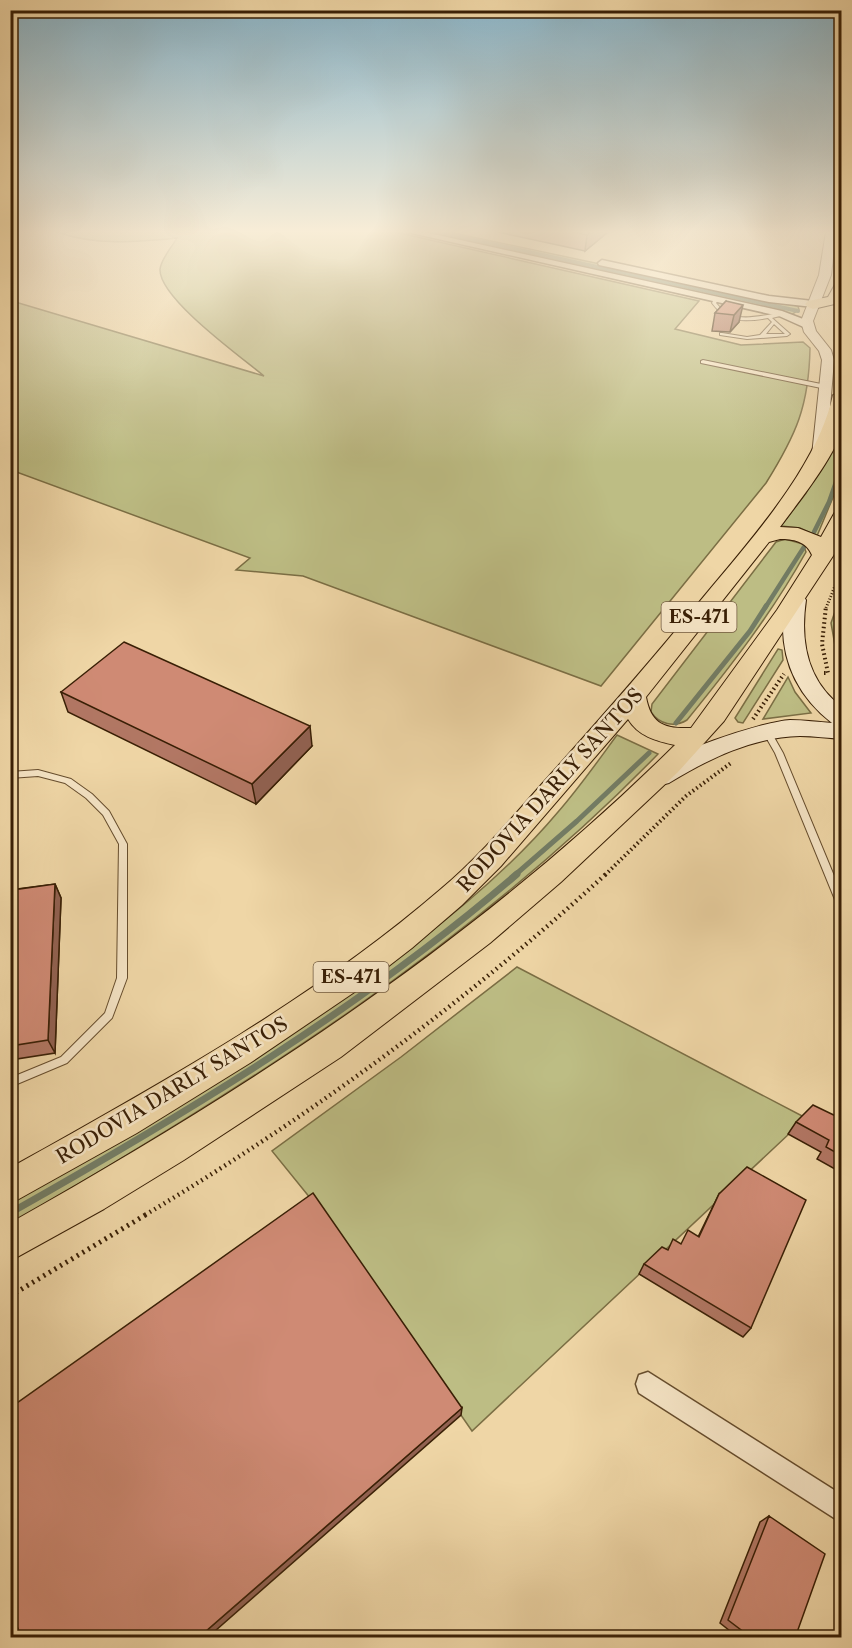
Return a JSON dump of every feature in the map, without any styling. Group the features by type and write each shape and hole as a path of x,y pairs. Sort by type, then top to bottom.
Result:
{"main road":[{"name":"RODOVIA DARLY SANTOS","path":"10,1187 149,1108 264,1037 331,992 407,934 483,868 635,698 764,537 819,456 834,426 834,391"},
{"name":"ES-471","path":"10,1243 172,1148 360,1025 509,911 590,841 697,736 796,600 828,551 842,516"},
{"path":"764,537 784,533 801,536 828,551"},
{"path":"796,600 792,625 793,639 802,674 817,699 842,719"},
{"path":"635,698 635,710 638,717 651,728 678,737 805,728 842,731"},
{"path":"639,793 693,758 755,733"}],"street":[{"path":"758,309 794,318 808,326"},
{"path":"811,309 807,321 808,326 827,355 834,391"},
{"path":"648,1384 842,1510"}],"lane":[{"path":"718,309 726,315 744,319 782,314"},
{"path":"722,334 747,338 788,334 773,323 769,317"},
{"path":"762,336 773,323"},
{"path":"703,362 834,391"},
{"path":"755,733 779,753 842,907"},
{"path":"10,775 38,773 68,781 89,796 106,813 123,844 122,978 110,1015 64,1060 10,1083"}],"path":[{"path":"10,1296 129,1226 336,1092 441,1014 581,897 686,796 740,757 755,733 782,674 828,673 821,648 821,625 827,602 842,569"}],"green space":[{"path":"12,309 39,309 264,376 203,327 185,309 692,309 675,329 741,345 803,342 810,348 807,387 804,404 793,434 766,483 601,686 303,576 236,570 250,558 11,470"},
{"path":"764,309 799,309 791,315"},
{"path":"841,424 841,478 817,536 800,528 781,526 806,493"},
{"path":"785,539 803,544 806,552 765,618 687,720 677,724 662,722 651,712 652,704 776,542"},
{"path":"840,597 842,597 841,679 831,623"},
{"path":"778,649 782,650 783,660 743,723 738,722 735,718"},
{"path":"788,677 795,692 811,713 763,719"},
{"path":"617,735 658,754 586,824 510,890 432,952 351,1011 268,1067 11,1224 11,1202 416,943 454,913 490,882 542,830 573,794"},
{"path":"517,967 806,1118 472,1431 315,1204 272,1151 401,1057"}],"building":[{"path":"719,309 739,309 734,315 715,313"},
{"path":"124,642 310,726 252,784 61,692"},
{"path":"10,881 13,881 12,890 55,884 48,1040 10,1046"},
{"path":"813,1105 842,1119 842,1156 826,1147 829,1140 796,1122"},
{"path":"747,1167 806,1200 751,1328 644,1264 662,1247 668,1250 673,1239 681,1244 688,1230 699,1237 719,1194"},
{"path":"313,1193 462,1408 198,1638 22,1638 10,1610 10,1408"},
{"path":"769,1516 825,1554 795,1638 748,1638 749,1636 728,1620"}],"waterway":[{"path":"788,309 798,311"},
{"path":"814,532 829,502 842,465"},
{"path":"765,608 804,547"},
{"path":"676,723 750,631 766,606"},
{"path":"515,875 577,821 649,753"},
{"path":"10,1213 142,1137 272,1056 398,969 517,874"}]}
